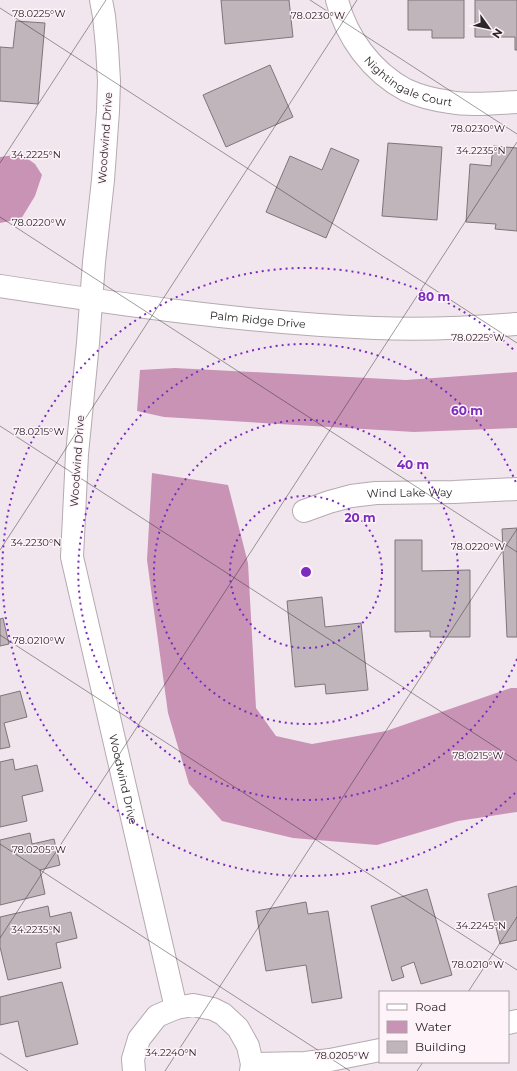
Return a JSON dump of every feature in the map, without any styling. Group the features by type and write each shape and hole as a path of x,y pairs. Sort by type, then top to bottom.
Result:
{"street":[{"name":"Woodwind Drive","path":"100,0 104,16 109,81 103,180 76,454 72,557 176,1008"},
{"name":"Nightingale Court","path":"337,0 349,31 360,50 374,65 406,90 425,97 451,103 517,102"},
{"name":"Palm Ridge Drive","path":"0,286 156,309 271,322 324,326 447,329 517,324"},
{"name":"Wind Lake Way","path":"304,511 351,496 376,493 454,492 517,489"},
{"path":"134,1071 133,1059 139,1039 157,1016 176,1008 193,1006 213,1009 223,1014 238,1028 248,1046 251,1067 330,1060 379,1050"}],"water":[{"path":"21,154 35,164 42,175 35,196 21,219 0,223 0,157"},
{"path":"175,368 406,380 517,372 517,428 414,432 164,417 137,411 140,370"},
{"path":"152,473 228,485 248,563 256,708 276,736 312,744 386,731 511,688 517,688 517,812 458,821 377,845 293,838 222,821 189,784 168,713 147,560"}],"building":[{"path":"221,0 289,0 293,37 225,44"},
{"path":"408,0 464,0 464,38 432,38 432,30 408,30"},
{"path":"475,0 517,0 517,50 515,50 515,37 475,37"},
{"path":"16,21 45,23 38,104 0,101 0,47 13,48"},
{"path":"270,65 293,117 226,147 203,95"},
{"path":"388,143 442,147 437,220 382,216"},
{"path":"493,146 517,148 517,231 495,229 496,224 466,222 470,164 491,166"},
{"path":"331,148 359,160 326,238 266,212 290,156 322,170"},
{"path":"517,528 517,637 507,637 502,529"},
{"path":"395,540 422,540 422,571 470,570 470,637 430,637 430,631 395,632"},
{"path":"322,597 325,627 361,623 368,690 326,694 325,684 295,687 287,601"},
{"path":"3,618 9,644 0,646 0,619"},
{"path":"20,691 27,717 4,723 10,747 0,749 0,696"},
{"path":"13,759 15,770 37,765 43,791 22,796 27,821 0,827 0,762"},
{"path":"30,833 32,844 54,839 60,865 40,870 45,894 0,905 0,840"},
{"path":"517,886 517,940 500,944 488,894"},
{"path":"427,889 452,975 421,984 414,962 401,967 404,977 392,981 371,906"},
{"path":"306,902 308,914 328,911 342,998 312,1003 306,965 266,971 256,911"},
{"path":"48,906 50,917 71,912 77,938 56,943 61,968 8,980 0,947 0,917"},
{"path":"62,982 78,1044 26,1057 18,1021 0,1025 0,997"}]}
